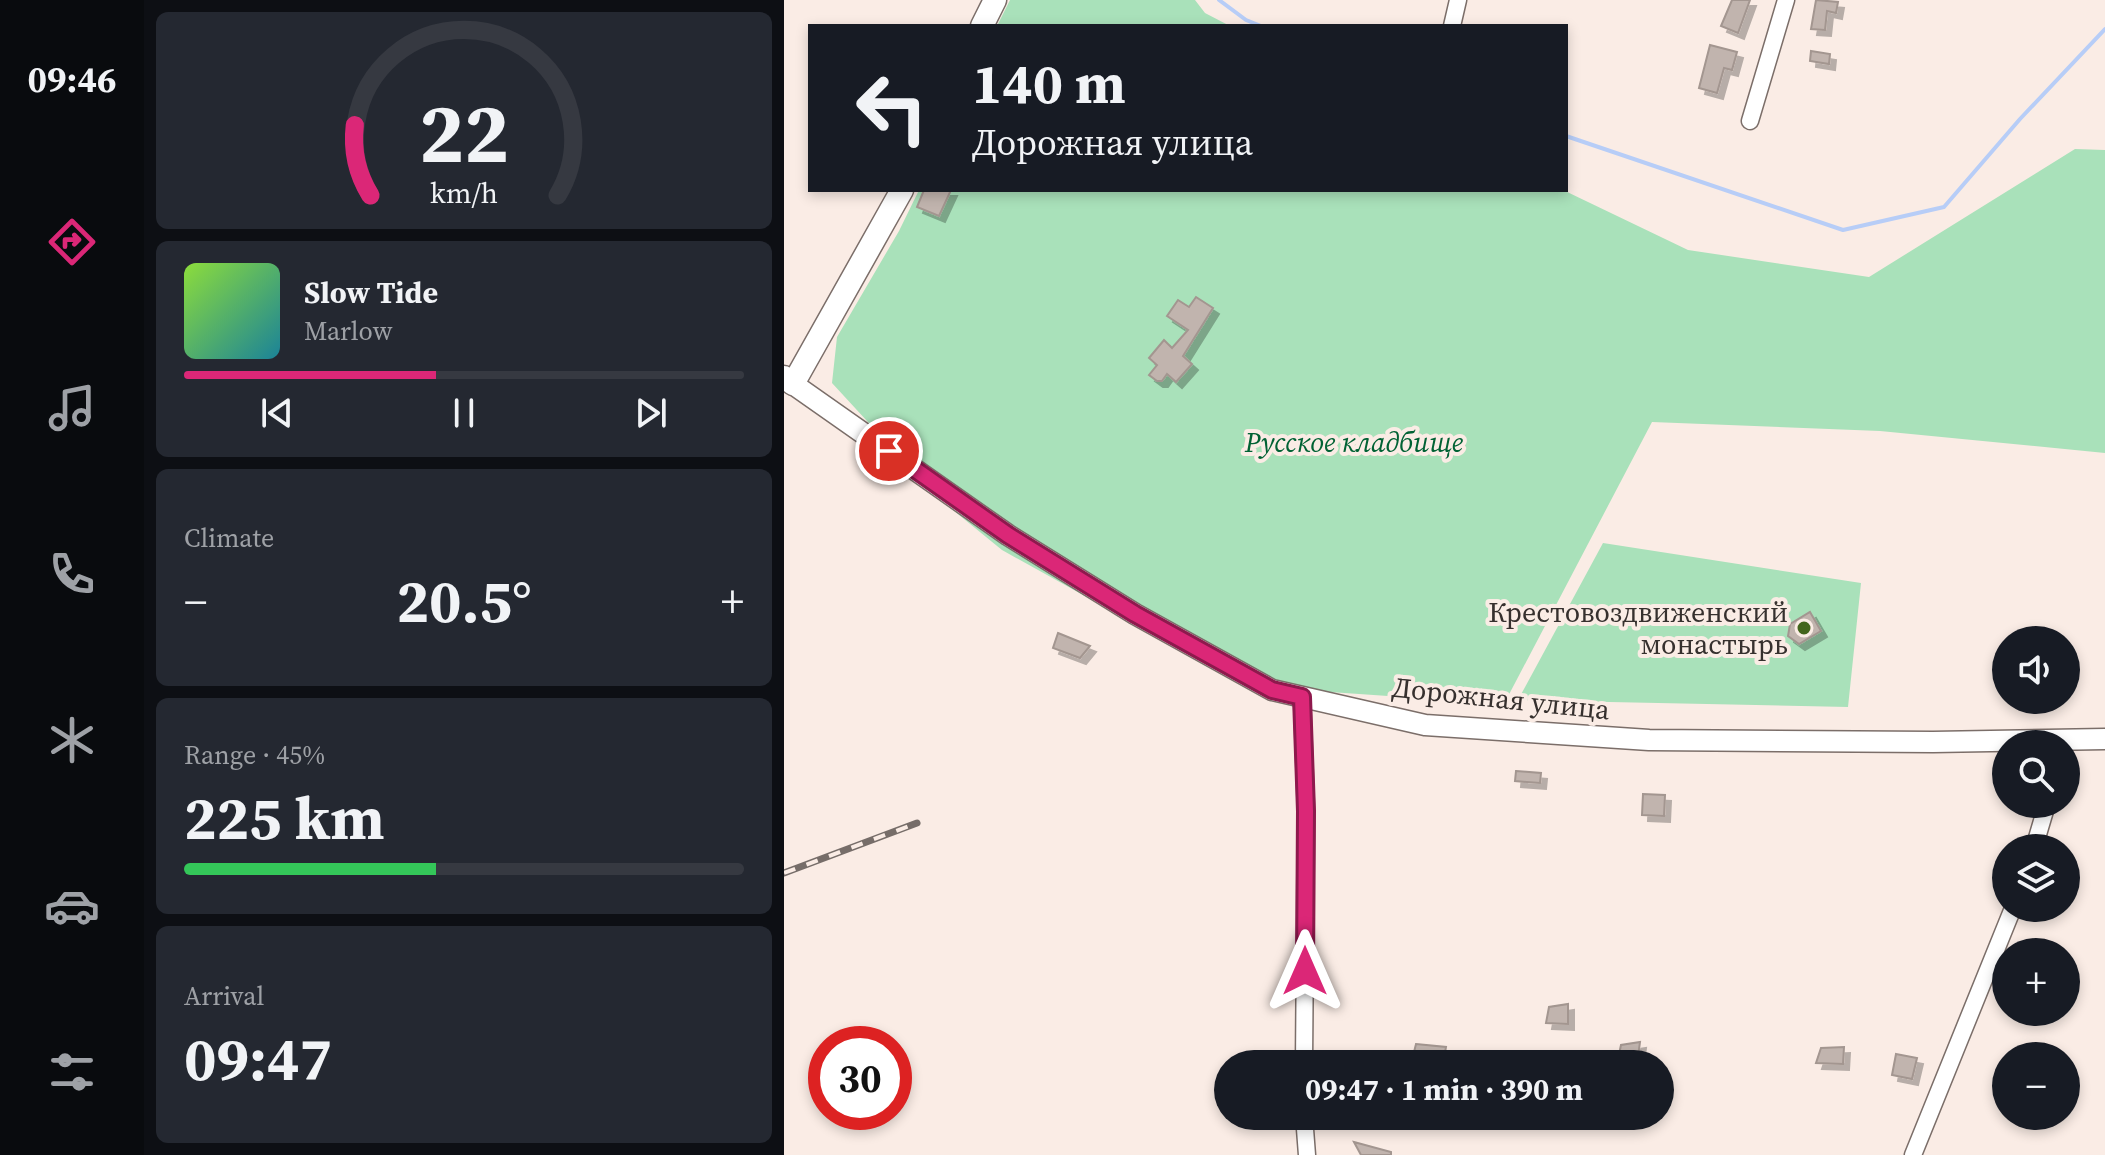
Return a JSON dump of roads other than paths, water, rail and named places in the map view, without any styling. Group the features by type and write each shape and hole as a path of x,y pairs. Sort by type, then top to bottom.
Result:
{"main road":[{"path":"983,24 995,0"},
{"path":"789,381 901,192"}],"street":[{"path":"1452,24 1458,0"},
{"path":"1750,121 1786,0"},
{"name":"Дорожная улица","path":"789,381 1008,535 1122,606 1272,690 1425,725 1649,740 1992,742"},
{"path":"1302,697 1306,811 1304,1050"},
{"name":"Дорожная улица","path":"2080,741 2105,739"},
{"path":"1913,1155 2007,922"},
{"path":"1305,1130 1307,1155"}],"waterway":[{"path":"1219,0 1256,24"},
{"path":"1568,137 1843,230 1944,207 2020,119 2105,29"}],"railway":[{"path":"784,873 917,823"}],"place":[{"name":"Крестовоздвиженский монастырь","path":"1804,628"}],"park label":[{"name":"Русское кладбище","path":"1354,442"}]}
